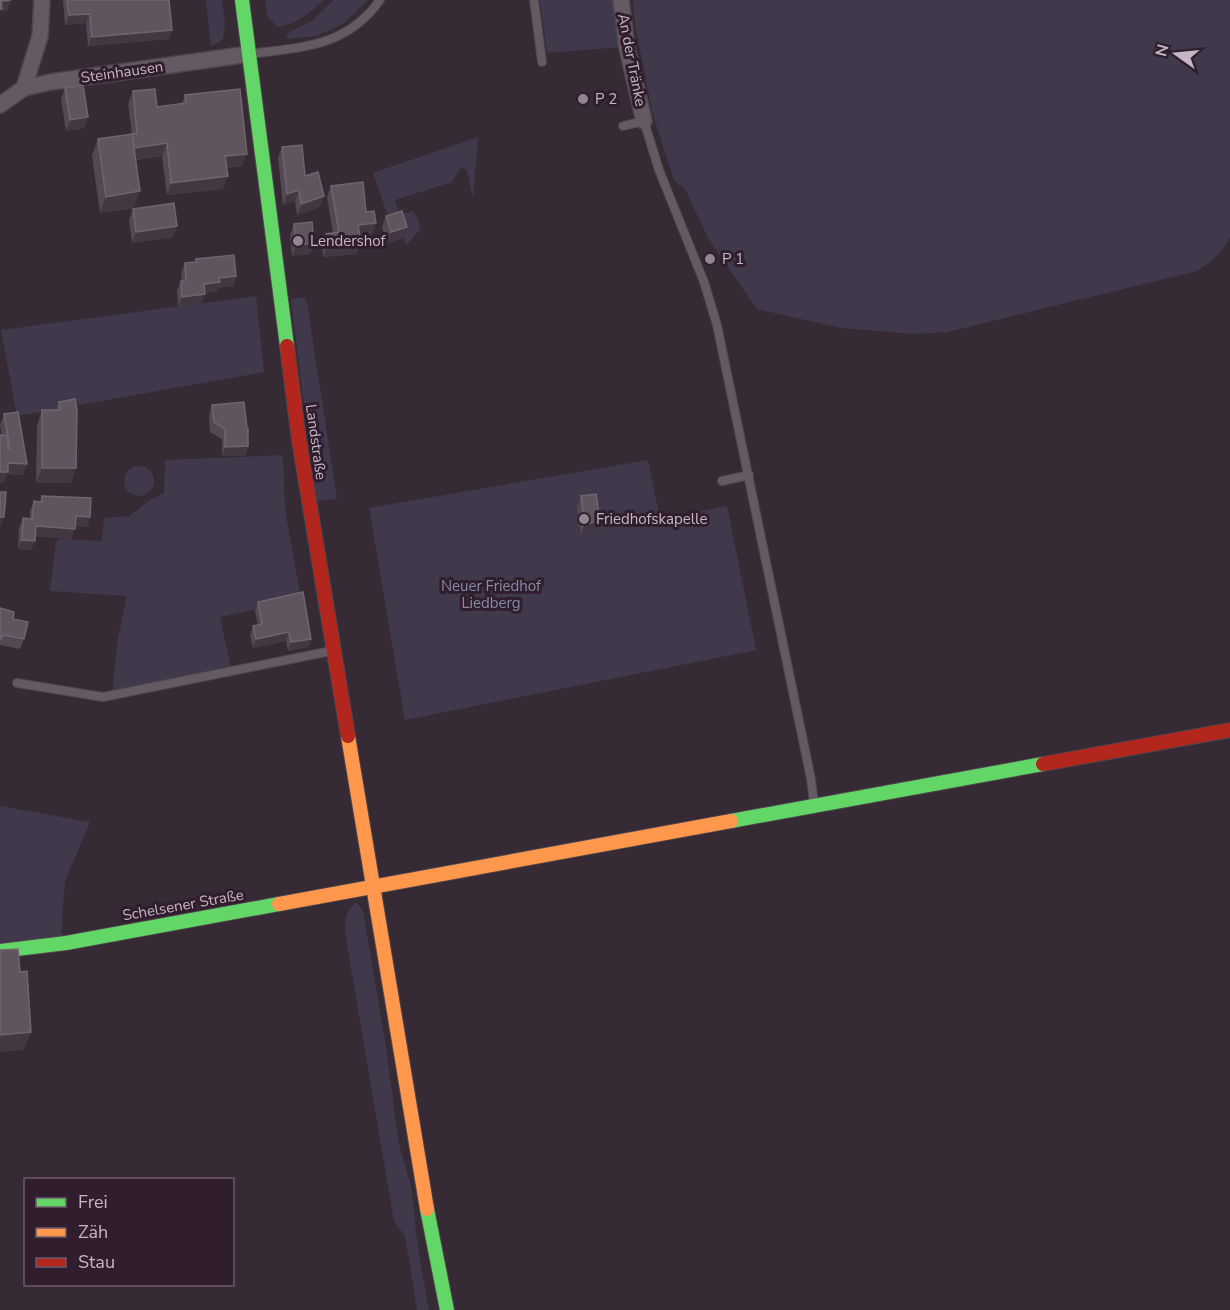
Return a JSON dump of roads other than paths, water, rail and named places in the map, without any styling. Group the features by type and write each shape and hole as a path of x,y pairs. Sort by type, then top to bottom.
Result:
{"main road":[{"name":"Landstraße","path":"242,0 299,440 420,1172 447,1310"},
{"name":"Schelsener Straße","path":"0,951 66,943 814,804 1230,730"}],"street":[{"path":"24,88 40,36 42,0"},
{"name":"An der Tränke","path":"621,0 627,48 644,121"},
{"name":"Steinhausen","path":"0,105 24,88 51,82 249,54"}],"lane":[{"path":"249,54 313,46 335,39 354,28 380,0"},
{"path":"534,0 542,62"},
{"path":"623,126 644,121 659,170 714,313 811,779 814,804"},
{"path":"722,481 749,475"},
{"path":"16,683 104,698 332,650"}],"place":[{"name":"P 2","path":"583,99"},
{"name":"Lendershof","path":"298,241"},
{"name":"P 1","path":"710,259"},
{"name":"Friedhofskapelle","path":"584,519"}],"park label":[{"name":"Neuer Friedhof Liedberg","path":"491,594"}]}
